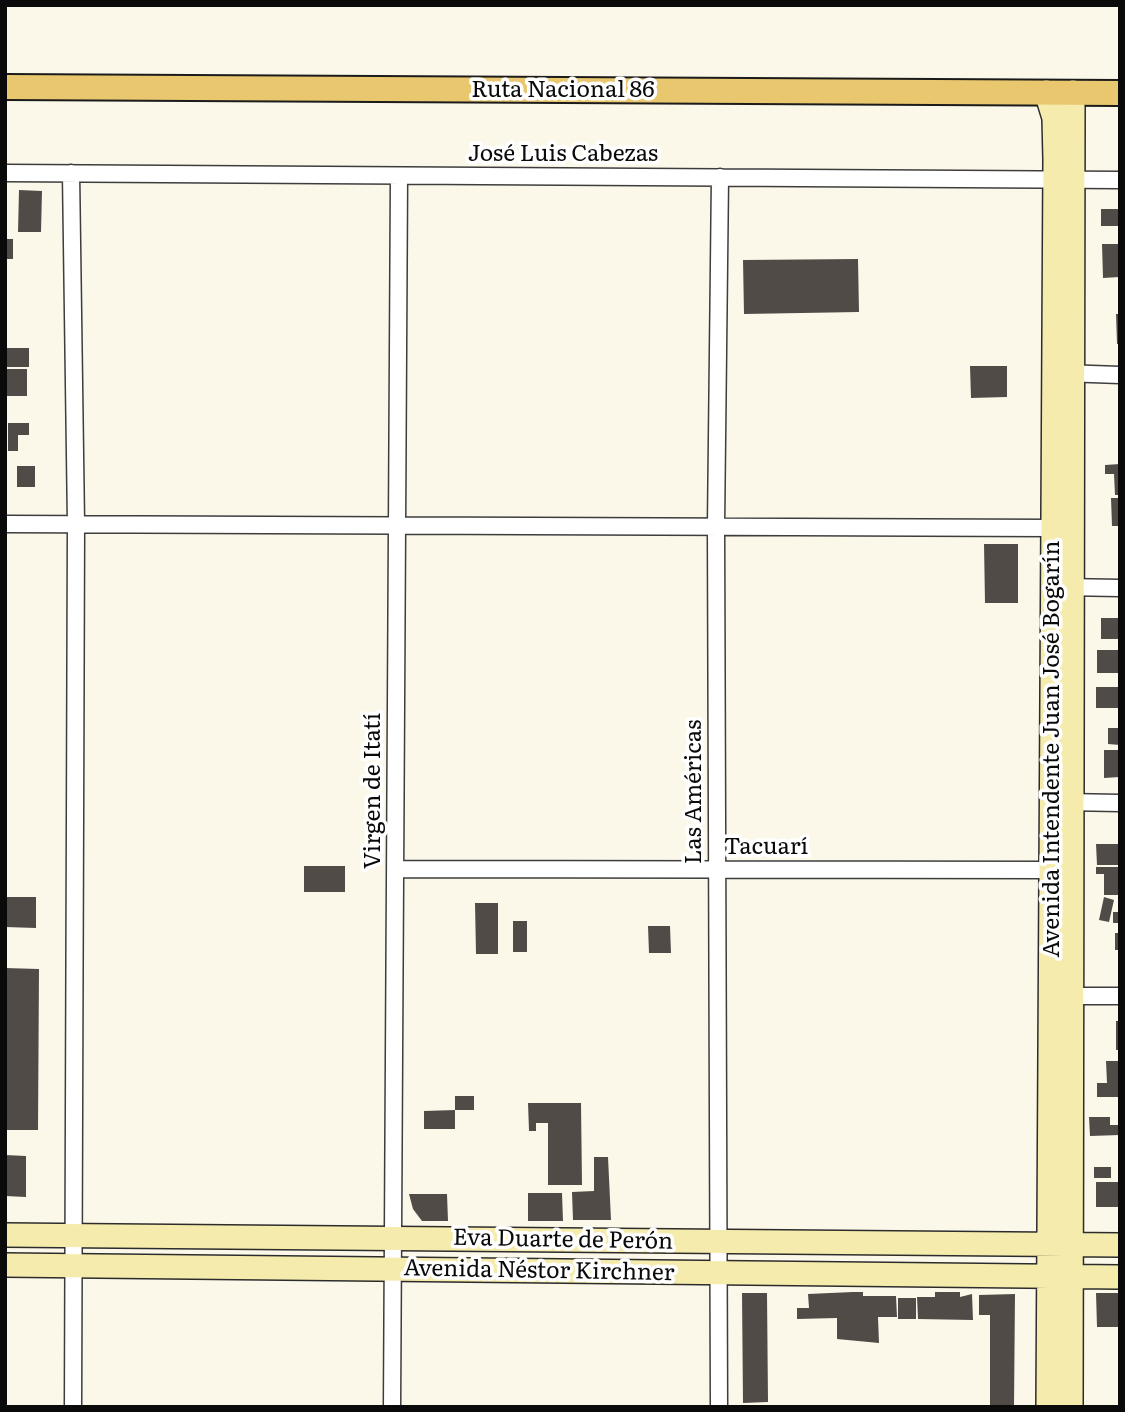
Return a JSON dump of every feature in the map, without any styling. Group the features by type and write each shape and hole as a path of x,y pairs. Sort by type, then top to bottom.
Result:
{"main road":[{"name":"Ruta Nacional 86","path":"5,87 1120,93"}],"street":[{"name":"Avenida Intendente Juan José Bogarín","path":"1046,92 1054,118 1063,178"},
{"name":"Avenida Intendente Juan José Bogarín","path":"1048,1407 1049,1276 1060,1244 1063,178 1073,92"},
{"name":"José Luis Cabezas","path":"5,173 1120,180"},
{"path":"71,173 76,524 73,1407"},
{"name":"Virgen de Itatí","path":"392,1407 399,176"},
{"name":"Las Américas","path":"719,1407 716,526 720,177"},
{"name":"Avenida Intendente Juan José Bogarín","path":"1062,587 1053,528 1063,374"},
{"path":"1063,374 1120,375"},
{"path":"5,524 1053,528"},
{"path":"1062,587 1120,588"},
{"name":"Avenida Intendente Juan José Bogarín","path":"1061,802 1051,870 1061,996"},
{"path":"1061,802 1120,803"},
{"name":"Tacuarí","path":"396,869 1051,870"},
{"path":"1061,996 1120,996"},
{"name":"Eva Duarte de Perón","path":"5,1235 1120,1245"},
{"name":"Avenida Intendente Juan José Bogarín","path":"1060,1244 1073,1277 1071,1407"},
{"name":"Avenida Néstor Kirchner","path":"5,1265 1073,1277"},
{"path":"1073,1277 1120,1277"}],"building":[{"path":"19,190 42,191 41,232 18,232"},
{"path":"1101,209 1118,209 1118,226 1101,226"},
{"path":"5,239 13,239 13,259 5,259"},
{"path":"1102,244 1120,244 1120,277 1103,278"},
{"path":"858,259 859,312 744,314 743,260"},
{"path":"1116,314 1120,314 1120,344 1117,344"},
{"path":"5,348 29,348 29,367 5,367"},
{"path":"970,366 1007,366 1007,397 971,398"},
{"path":"5,369 27,369 27,396 5,396"},
{"path":"8,423 29,423 29,435 18,435 18,451 8,451"},
{"path":"1120,464 1120,495 1115,495 1114,474 1105,474 1105,465"},
{"path":"17,466 35,466 35,487 17,487"},
{"path":"1111,498 1120,498 1120,526 1112,526"},
{"path":"984,544 1018,544 1018,603 985,603"},
{"path":"1101,618 1120,618 1120,639 1101,639"},
{"path":"1097,650 1118,650 1118,673 1097,673"},
{"path":"1096,687 1120,687 1120,708 1096,708"},
{"path":"1108,728 1120,728 1120,745 1108,744"},
{"path":"1104,750 1120,750 1120,777 1104,778"},
{"path":"1096,844 1120,844 1120,865 1097,865"},
{"path":"304,866 345,866 345,892 304,892"},
{"path":"1096,867 1120,867 1120,895 1104,895 1104,874 1096,874"},
{"path":"5,897 36,897 36,928 5,927"},
{"path":"1104,897 1114,900 1109,922 1099,920"},
{"path":"475,903 498,903 498,954 476,954"},
{"path":"1113,912 1120,912 1120,923 1113,923"},
{"path":"513,921 527,921 527,952 513,952"},
{"path":"648,926 670,926 671,953 649,953"},
{"path":"1115,933 1120,933 1120,950 1115,950"},
{"path":"5,968 39,969 38,1130 5,1130"},
{"path":"1116,1021 1120,1021 1120,1050 1116,1050"},
{"path":"1106,1061 1120,1061 1120,1097 1097,1097 1097,1083 1107,1083"},
{"path":"455,1096 474,1096 474,1110 455,1110"},
{"path":"528,1103 581,1103 582,1185 548,1185 548,1123 536,1123 536,1131 529,1131"},
{"path":"455,1110 455,1129 424,1129 424,1111"},
{"path":"1089,1117 1110,1117 1110,1125 1120,1125 1120,1135 1090,1136"},
{"path":"5,1155 26,1156 26,1197 5,1196"},
{"path":"594,1157 608,1157 611,1220 573,1220 572,1192 594,1191"},
{"path":"1094,1167 1111,1167 1111,1178 1094,1178"},
{"path":"1096,1182 1120,1182 1120,1207 1096,1207"},
{"path":"528,1193 562,1193 563,1221 528,1221"},
{"path":"409,1194 447,1194 448,1221 422,1221 413,1209"},
{"path":"863,1292 863,1296 896,1296 897,1317 878,1317 879,1343 837,1339 837,1318 797,1319 797,1308 809,1308 808,1294"},
{"path":"935,1292 960,1292 960,1297 972,1294 973,1320 918,1319 917,1297 935,1297"},
{"path":"742,1293 767,1293 768,1402 743,1403"},
{"path":"1096,1293 1120,1293 1120,1327 1097,1327"},
{"path":"1015,1294 1014,1407 990,1407 990,1315 979,1315 979,1295"},
{"path":"898,1298 916,1298 916,1319 898,1319"}]}
